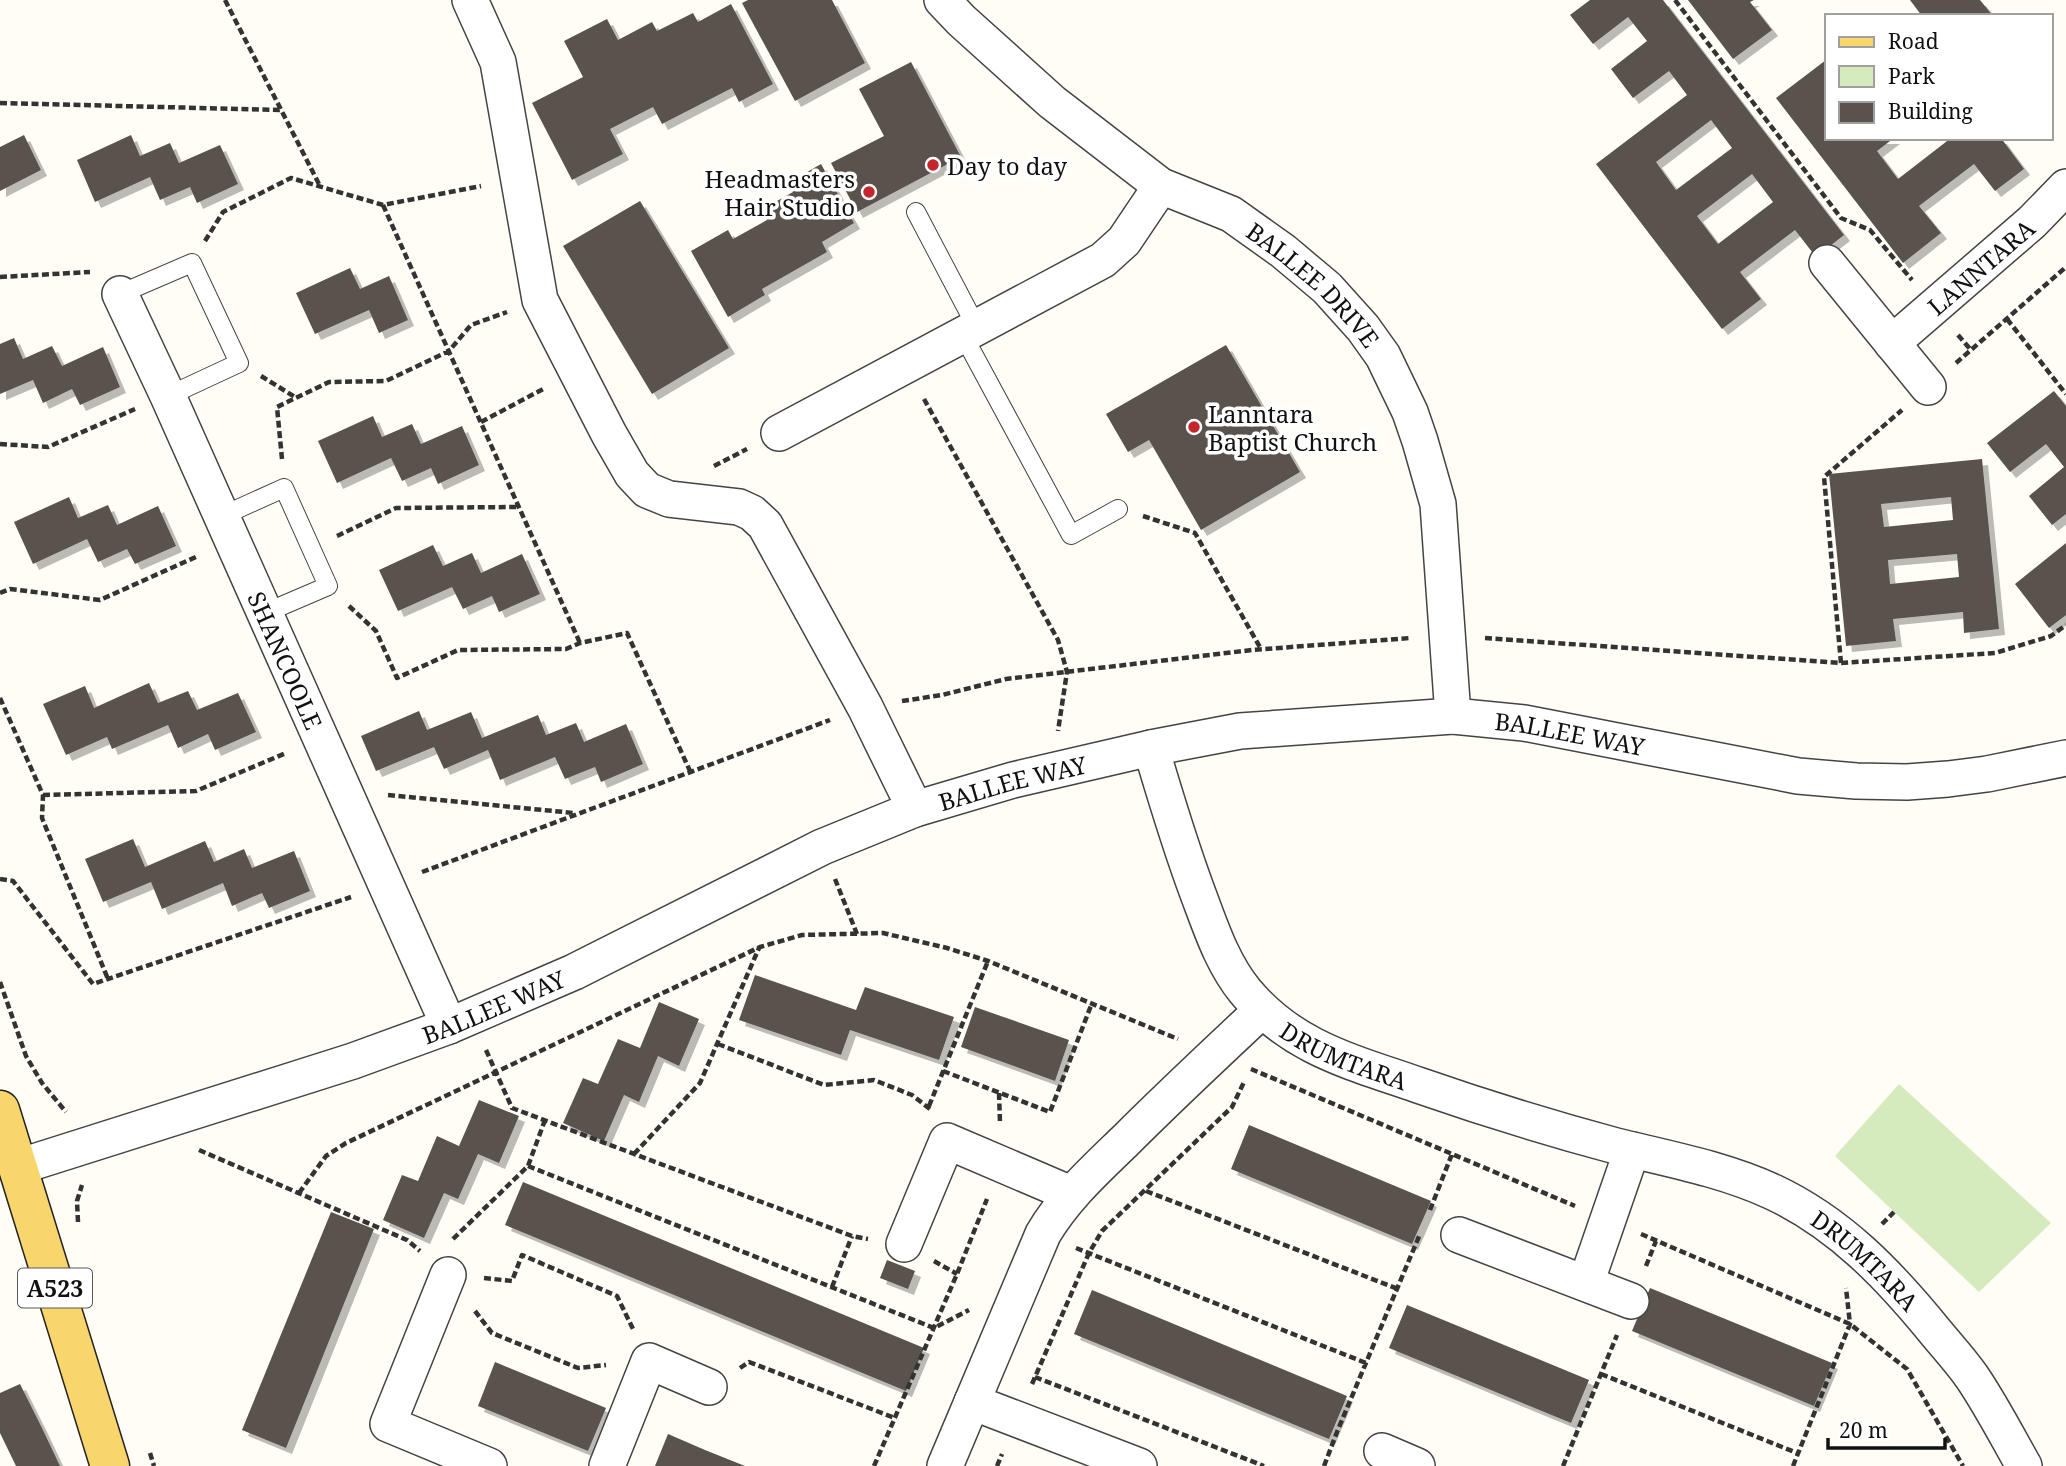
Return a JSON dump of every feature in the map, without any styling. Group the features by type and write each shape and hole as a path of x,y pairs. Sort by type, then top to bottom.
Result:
{"main road":[{"name":"A523","path":"0,1110 110,1466"}],"street":[{"path":"470,0 498,62 540,300 609,434 640,485 648,490 669,499 739,507 752,513 765,525 865,707 915,809"},
{"name":"BALLEE DRIVE","path":"942,0 1052,102 1161,186 1231,214 1283,251 1346,307 1383,356 1413,422 1438,504 1453,716"},
{"path":"779,433 1103,260 1124,241 1161,186"},
{"name":"LANNTARA","path":"1892,343 2025,229 2066,187"},
{"path":"1827,263 1928,387"},
{"name":"SHANCOOLE","path":"120,294 449,1026"},
{"name":"BALLEE WAY","path":"18,1167 354,1061 449,1026 574,972 822,847 915,809 1013,780 1151,748 1240,731 1453,716 1524,723 1798,776 1856,781 1907,782 1948,779 2066,758"},
{"name":"DRUMTARA","path":"1151,748 1183,853 1212,933 1228,966 1262,1010 1290,1034 1333,1056 1487,1110 1732,1176 1774,1193 1810,1213 1858,1247 1900,1291 1966,1369 2024,1466"},
{"name":"DRUMTARA","path":"945,1466 1043,1234 1054,1216 1071,1194 1262,1010"},
{"path":"904,1244 947,1141 1071,1194"},
{"path":"1586,1283 1632,1150"},
{"path":"1459,1235 1631,1301"},
{"path":"448,1275 388,1424 489,1466"},
{"path":"607,1466 649,1361 709,1387"},
{"path":"972,1402 1139,1466"},
{"path":"1382,1451 1417,1466"}],"lane":[{"path":"916,212 970,331 1071,535 1118,509"},
{"path":"120,294 192,263 239,363 168,396"},
{"path":"227,528 284,488 328,586 265,613"}],"path":[{"path":"225,0 320,186"},
{"path":"1675,0 1841,218 1870,230 1971,350"},
{"path":"0,103 281,110"},
{"path":"192,263 223,212 291,178 383,205 519,179"},
{"path":"383,205 580,643"},
{"path":"1840,663 1824,477 2066,267"},
{"path":"0,277 90,272 120,294"},
{"path":"284,488 277,407 329,382 386,381 449,351 471,326 540,300"},
{"path":"2007,318 2066,394"},
{"path":"239,363 296,397"},
{"path":"905,366 1058,640 1067,673 1052,770"},
{"path":"481,422 577,371"},
{"path":"0,444 48,447 168,396"},
{"path":"311,549 396,508 519,507"},
{"path":"1118,509 1195,533 1261,649"},
{"path":"0,593 10,589 100,600 227,528"},
{"path":"328,586 376,631 397,678 458,650 566,649 580,643 626,633 690,772"},
{"path":"0,698 43,795 42,818 108,979"},
{"path":"43,795 196,791 321,738"},
{"path":"345,791 579,813"},
{"path":"822,847 857,934"},
{"path":"634,1154 701,1083 760,947"},
{"path":"929,1106 988,961"},
{"path":"0,982 26,1056 42,1083 94,1144 77,1201 78,1227"},
{"path":"943,1071 1050,1112 1092,1003"},
{"path":"718,1044 824,1085 874,1080 912,1095 929,1106 947,1141"},
{"path":"999,1465 1089,1253 1102,1231 1231,1107 1250,1068"},
{"path":"495,1073 512,1108 852,1236 904,1244 957,1274 874,1466"},
{"path":"448,1275 445,1246 528,1166 545,1121"},
{"path":"162,1123 181,1142 407,1240 448,1275 492,1333 578,1368 649,1361 617,1296 522,1255 515,1272"},
{"path":"528,1166 934,1328 974,1307 1018,1298"},
{"path":"1146,1191 1398,1289"},
{"path":"1043,1234 1366,1363"},
{"path":"832,1287 852,1236"},
{"path":"1563,1466 1656,1241"},
{"path":"1324,1466 1406,1268"},
{"path":"1793,1466 1850,1324"},
{"path":"709,1387 749,1362 895,1418"},
{"path":"1601,1374 1797,1453"},
{"path":"1035,1377 1264,1466"},
{"path":"150,1453 154,1466"}],"green space":[{"path":"1899,1084 2051,1223 1979,1292 1835,1156"}],"building":[{"path":"748,0 832,0 865,63 795,101 742,3"},
{"path":"1590,0 1663,0 1844,235 1816,257 1795,230 1740,272 1761,299 1722,329 1596,164 1687,95 1669,71 1633,98 1611,69 1647,41 1628,17 1593,44 1570,15","holes":["1711,120 1732,148 1676,190 1656,162","1752,174 1773,202 1718,244 1697,216"]},
{"path":"1688,0 1754,0 1750,2 1772,30 1733,59"},
{"path":"1910,0 1980,0 1991,14 1920,14"},
{"path":"731,4 773,84 739,102 732,88 662,124 653,107 610,129 623,154 572,180 532,103 583,77 564,41 607,19 618,40 652,22 657,31 693,13 698,22"},
{"path":"1825,61 1825,140 1891,140 1877,151 1898,179 1948,140 2002,140 2024,169 1995,191 1974,164 1919,206 1941,233 1903,263 1776,98"},
{"path":"911,62 961,157 857,212 831,163 884,136 859,89"},
{"path":"24,135 41,170 0,191 0,147"},
{"path":"131,135 140,156 170,143 179,163 220,145 238,184 197,203 190,187 160,200 150,177 95,202 77,160"},
{"path":"821,164 854,223 822,242 827,252 762,289 765,295 728,317 691,251 728,230 733,239 767,220 761,210 793,192 788,183"},
{"path":"640,201 729,348 652,394 563,246"},
{"path":"350,268 360,289 389,276 408,320 379,333 369,310 315,334 296,293"},
{"path":"14,338 23,359 52,346 62,366 103,347 120,387 80,405 72,389 43,403 33,380 0,394 0,344"},
{"name":"Lanntara Baptist Church","path":"1226,345 1300,472 1201,530 1149,440 1128,452 1106,414"},
{"path":"2054,391 2066,406 2066,514 2052,525 2029,496 2064,467 2046,444 2010,472 1987,443"},
{"path":"373,416 382,437 412,424 421,444 462,426 479,465 438,484 431,468 402,481 391,458 337,483 318,441"},
{"path":"1982,459 1999,629 1964,633 1963,612 1893,619 1896,641 1846,646 1829,474","holes":["1951,497 1953,520 1884,527 1881,504","1957,554 1959,577 1890,584 1888,560"]},
{"path":"69,497 78,518 108,505 117,525 158,506 176,546 135,564 127,549 98,562 87,539 33,564 14,522"},
{"path":"2066,543 2066,615 2049,628 2015,584"},
{"path":"433,545 443,566 472,553 481,573 522,554 540,594 499,612 492,596 463,609 452,587 398,611 379,570"},
{"path":"149,683 158,703 188,691 197,710 238,693 256,732 215,750 208,734 178,748 168,725 112,749 107,737 66,755 43,704 85,686 94,708"},
{"path":"419,711 427,730 471,712 482,738 538,715 546,735 576,723 584,742 626,724 643,764 601,782 595,767 565,779 555,757 500,780 488,750 444,769 434,747 376,771 361,736"},
{"path":"133,839 145,867 205,841 214,862 244,849 252,868 294,851 310,891 269,908 262,893 232,906 223,883 162,909 151,882 103,902 85,859"},
{"path":"755,975 856,1010 865,987 954,1017 939,1060 850,1030 841,1055 739,1020"},
{"path":"659,1002 699,1019 679,1066 658,1056 639,1102 624,1095 604,1141 563,1123 583,1078 598,1084 618,1039 640,1048"},
{"path":"975,1007 1069,1040 1055,1081 961,1047"},
{"path":"479,1100 519,1116 499,1163 478,1154 458,1199 444,1193 424,1238 383,1220 402,1175 418,1181 437,1136 459,1146"},
{"path":"1249,1125 1431,1201 1412,1244 1231,1169"},
{"path":"523,1182 924,1348 906,1391 505,1225"},
{"path":"331,1212 374,1229 286,1448 242,1430"},
{"path":"887,1260 915,1271 908,1289 880,1278"},
{"path":"1650,1288 1832,1363 1814,1406 1632,1331"},
{"path":"1092,1290 1347,1396 1329,1439 1074,1334"},
{"path":"1407,1305 1589,1380 1571,1423 1389,1348"},
{"path":"495,1362 606,1408 588,1451 478,1406"},
{"path":"20,1384 60,1466 16,1466 0,1433 0,1393"},
{"path":"668,1434 705,1450 745,1466 655,1466"}],"place":[{"name":"Day to day","path":"933,165"},
{"name":"Headmasters Hair Studio","path":"869,192"},
{"name":"Lanntara Baptist Church","path":"1194,427"}]}
